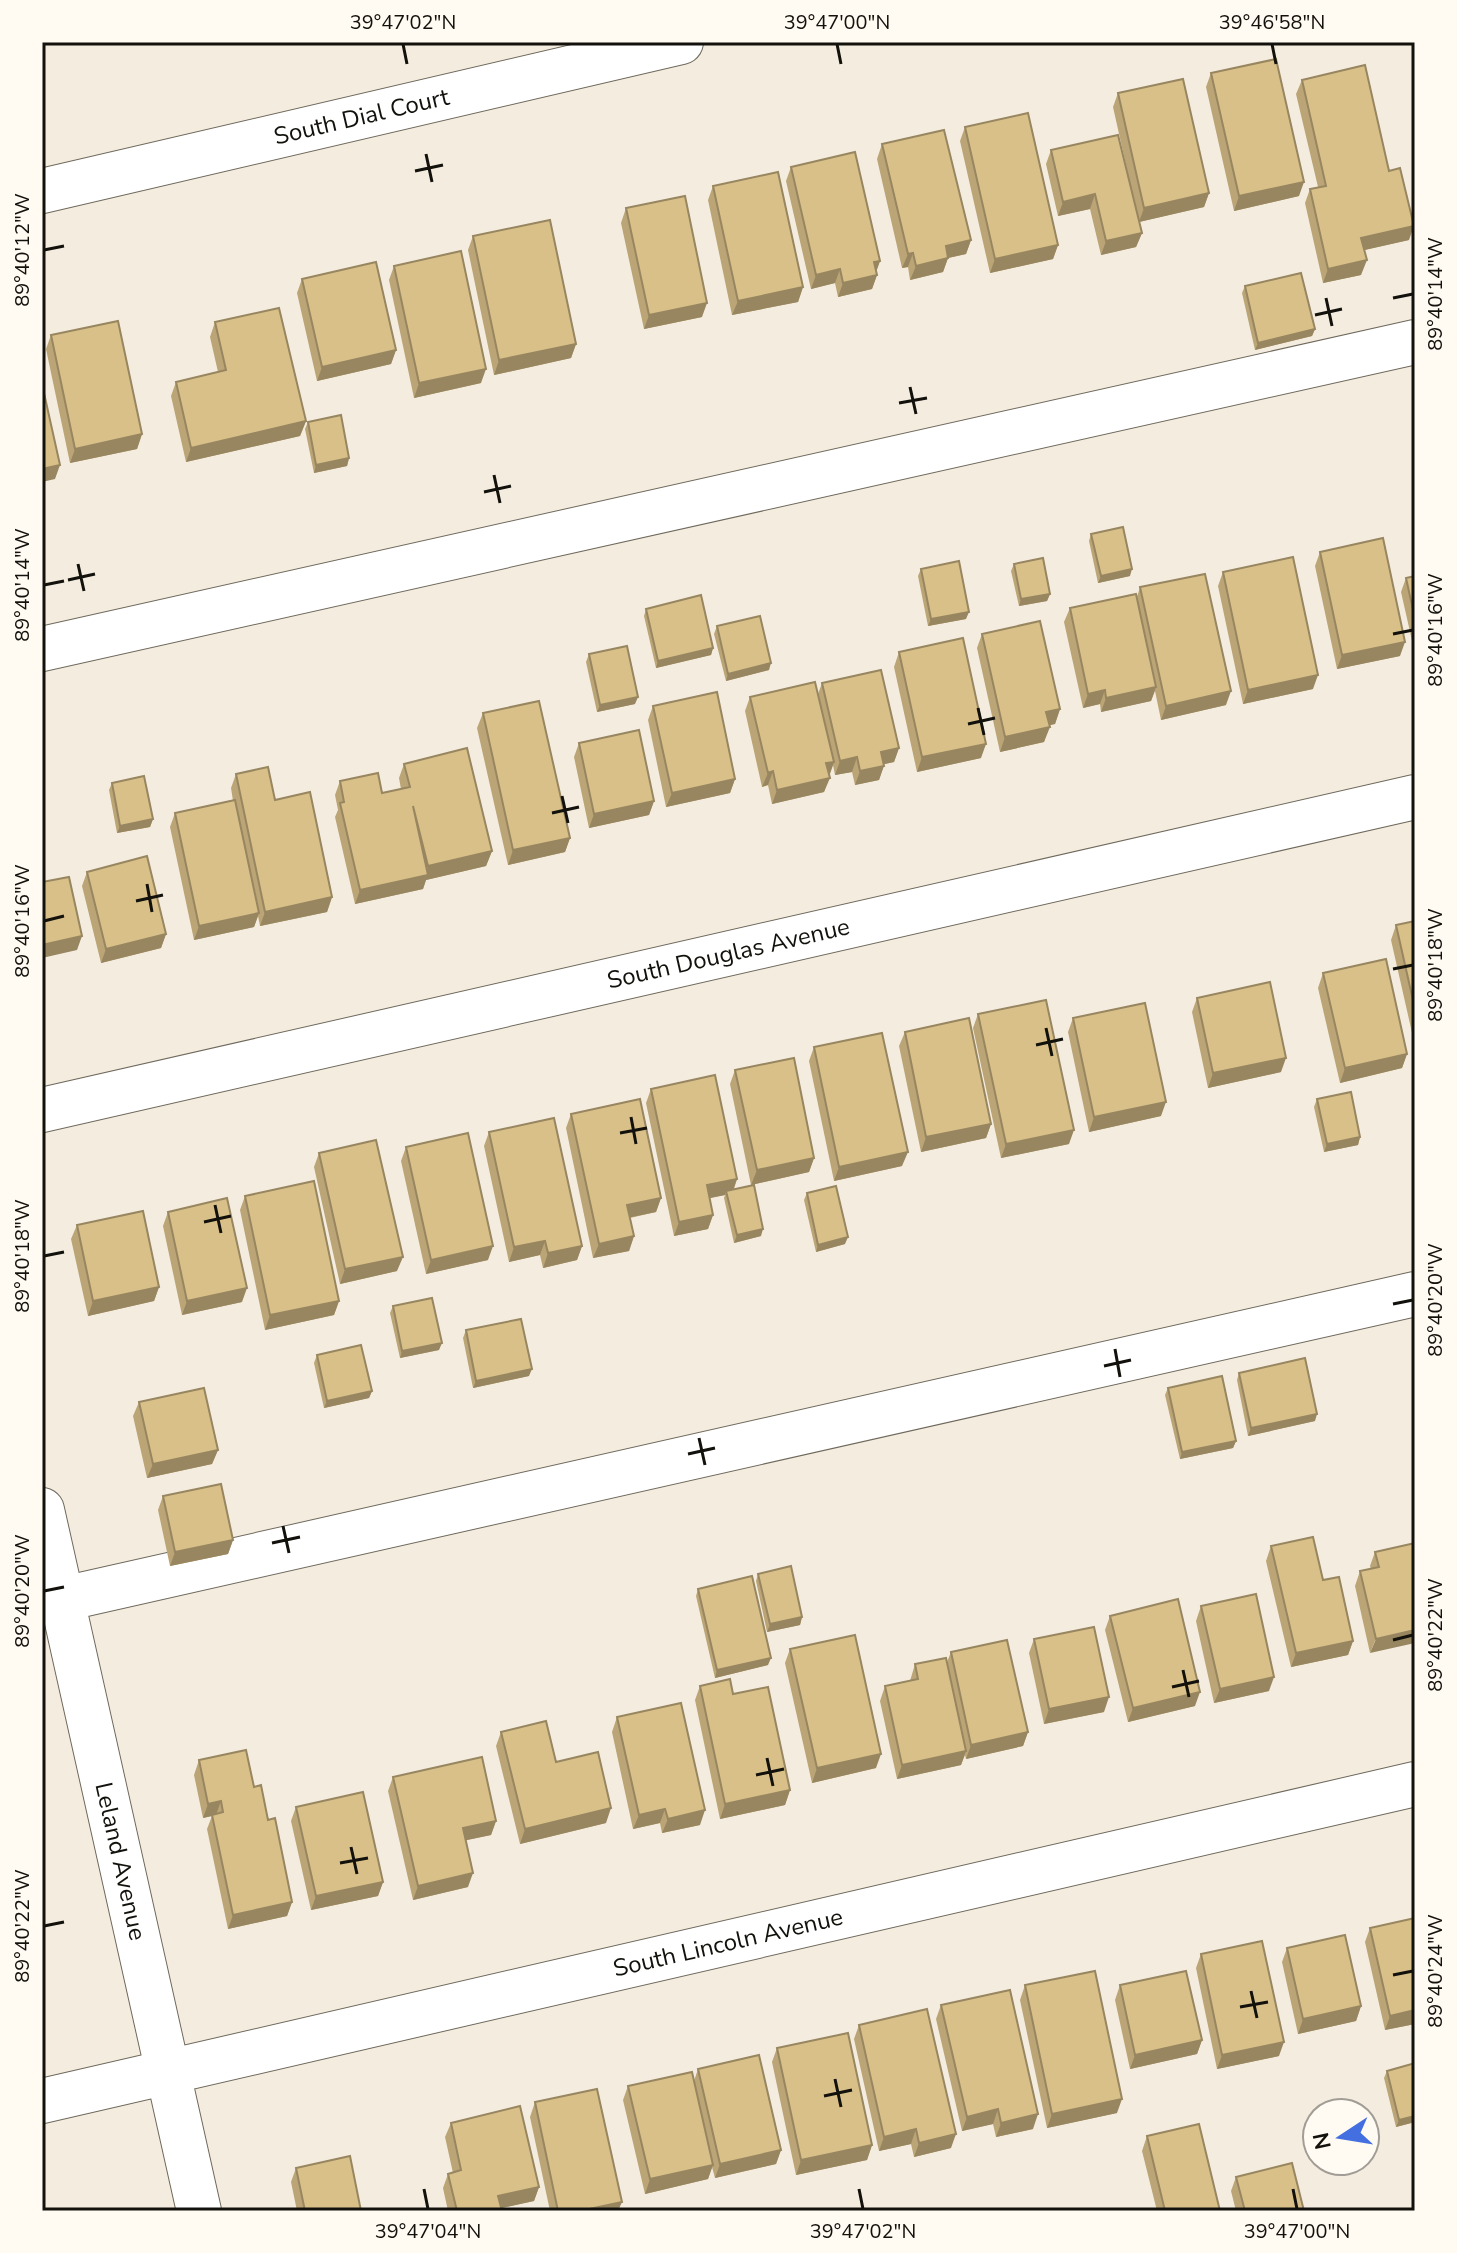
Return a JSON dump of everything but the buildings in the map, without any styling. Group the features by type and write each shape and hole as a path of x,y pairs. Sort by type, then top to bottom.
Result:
{"street":[{"name":"South Dial Court","path":"42,191 681,42"},
{"path":"42,649 1415,342"},
{"name":"South Douglas Avenue","path":"42,1110 1415,797"},
{"path":"63,1599 1415,1294"},
{"name":"Leland Avenue","path":"42,1510 199,2211"},
{"name":"South Lincoln Avenue","path":"42,2101 1415,1784"}]}
